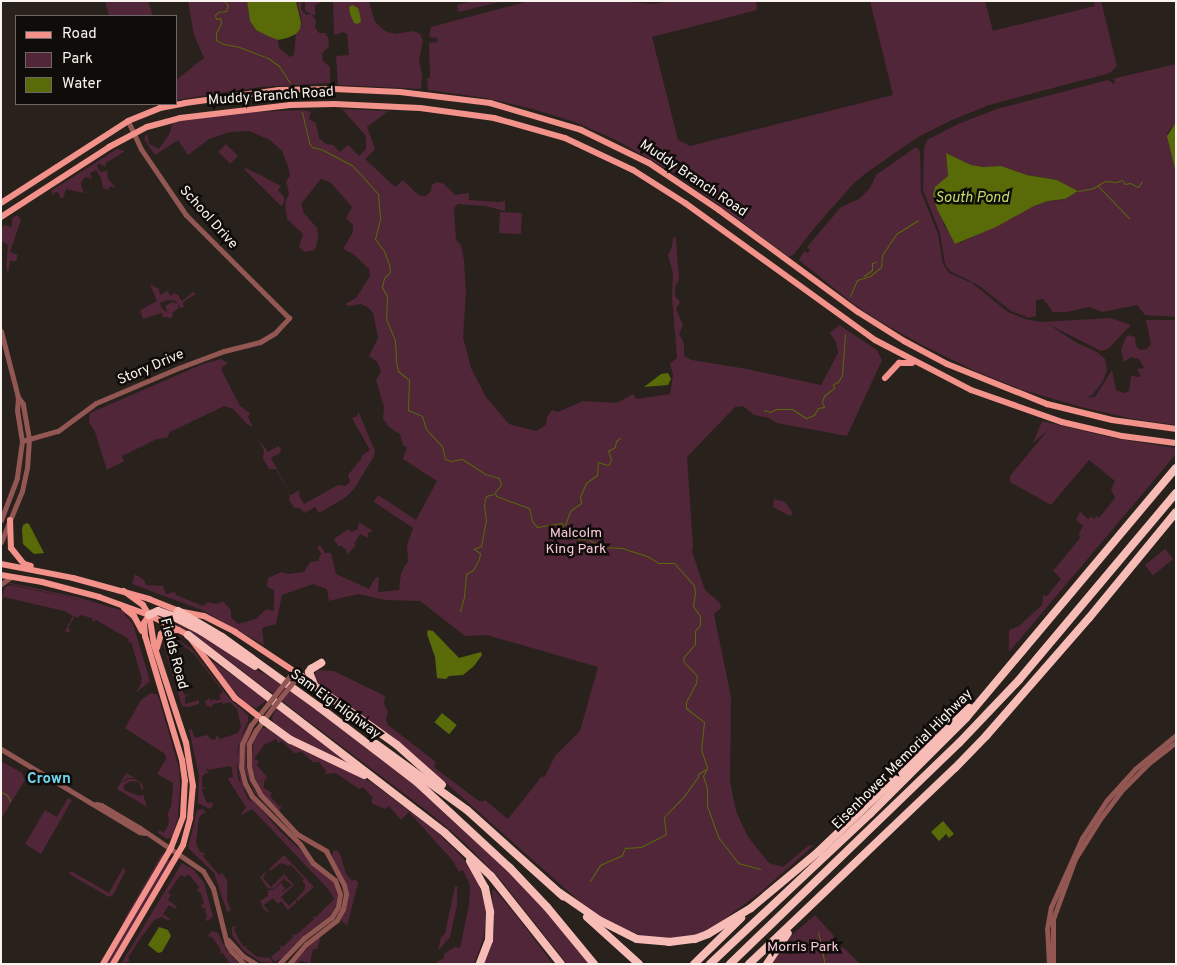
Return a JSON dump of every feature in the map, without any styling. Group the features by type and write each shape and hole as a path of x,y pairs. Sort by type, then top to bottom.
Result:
{"highway":[{"name":"Eisenhower Memorial Highway","path":"710,964 870,814 966,718 1176,468"},
{"path":"730,964 972,729 1019,680 1176,493"},
{"path":"749,964 956,768 1089,618 1176,512"},
{"path":"1089,618 1125,565 1134,543"},
{"path":"149,615 158,611 172,616 201,630 249,663 269,671"},
{"name":"Sam Eig Highway","path":"178,611 222,637 319,707 388,759 448,809 492,850 558,920 594,964"},
{"path":"188,635 451,838 491,876 559,964"},
{"path":"315,686 309,672 321,663"},
{"path":"294,676 315,686 402,750 639,964"},
{"path":"694,964 751,908 818,852 994,685"},
{"path":"319,707 420,774 480,821"},
{"path":"260,718 291,740 380,782"},
{"path":"451,838 478,872 490,904 489,940 480,964"},
{"path":"560,893 588,914 620,932 637,939 657,942 696,939 718,929 751,908"},
{"path":"767,964 805,913"}],"main road":[{"name":"Muddy Branch Road","path":"178,104 238,95 299,89 400,92 502,105 542,116 602,138 649,163 719,210 858,312 904,341 948,364 1047,404 1112,420 1176,429"},
{"name":"Muddy Branch Road","path":"1,217 133,134 180,118 304,104 420,108 516,123 593,150 664,188 832,311 891,350 971,390 1043,416 1122,436 1176,444"},
{"name":"Muddy Branch Road","path":"1,202 128,121 160,108 175,105"},
{"path":"885,378 899,363 918,364"},
{"path":"10,520 10,548 16,556 24,564 52,573"},
{"name":"Sam Eig Highway","path":"1,564 52,573 124,591 178,611"},
{"path":"1,569 13,566"},
{"path":"1,575 58,586 115,602 149,615 179,630 188,635 234,698 260,718"},
{"path":"124,591 143,605 149,615"},
{"path":"115,602 134,616 147,646"},
{"path":"178,611 194,613 220,624 294,676"},
{"name":"Fields Road","path":"103,964 171,848 183,816 185,780 181,755 147,646 143,628 149,615"},
{"name":"Fields Road","path":"113,964 179,853 190,818 193,786 189,755 157,652 149,615"},
{"path":"157,652 161,634 166,631 179,630"},
{"path":"154,669 163,682 172,711 177,716"}],"street":[{"name":"School Drive","path":"128,121 133,134 186,215 289,318"},
{"name":"Story Drive","path":"22,441 58,431 96,403 173,370 218,353 260,342 275,333 289,318"},
{"path":"1,331 18,397 17,410 22,441 17,478 1,520"},
{"path":"1,542 22,491 27,468 29,439 23,404 18,397"},
{"path":"1,584 15,577"},
{"path":"279,964 304,938 332,917 338,908 340,894 336,882 315,863 300,844 252,796 245,783 241,767 242,744 248,730 271,706 294,676"},
{"path":"260,718 249,744 248,757 252,779 261,795 292,828 319,849 326,851 345,890 344,909 337,920 311,939 289,964"},
{"path":"1048,964 1047,929 1051,907 1082,838 1103,806 1135,769 1176,735"},
{"path":"1053,964 1054,919 1075,859 1100,820 1124,790 1149,763 1176,742"},
{"path":"1,749 96,804 139,832 146,833 198,866 210,882 231,952 244,964"},
{"path":"315,863 312,853 319,849"},
{"path":"315,863 326,864 328,855"},
{"path":"225,936 243,956 256,964"}],"green space":[{"path":"105,1 148,1 153,15 109,15"},
{"path":"188,1 247,1 250,21 256,30 278,40 279,48 290,57 294,55 296,34 302,22 297,1 302,1 301,9 306,15 311,14 316,20 315,27 319,33 325,33 328,37 329,47 322,53 323,61 330,67 330,83 260,87 178,100 178,78 204,58 194,35"},
{"path":"305,1 324,1 315,5 315,16 305,11"},
{"path":"333,1 369,1 375,22 385,31 395,34 414,31 420,34 423,41 419,61 422,75 421,89 338,85 336,56 349,55 347,34 343,32 334,35"},
{"path":"472,1 499,2 459,12 457,5"},
{"path":"529,1 620,1 652,4 674,1 756,1 757,10 652,37 678,140 690,146 893,95 870,1 985,1 993,31 1095,6 1094,1 1101,1 1117,66 1110,73 989,105 952,120 918,137 853,184 794,254 789,257 681,177 614,139 575,122 533,109 486,98 428,90 427,78 430,78 429,43 437,42 437,38 429,37 431,27"},
{"path":"1176,64 1176,122 1167,133 1176,173 1176,317 1145,315 1137,305 1102,312 1089,307 1066,312 1053,312 1043,299 1036,300 1036,316 1029,318 1011,311 978,285 950,271 945,264 940,233 923,190 924,148 927,140 958,124 997,109 1108,80 1114,84 1115,81 1112,79","holes":["946,153 971,165 1057,180 1078,191 1062,200 1048,201 1034,206 960,243 945,227 934,198 934,189 948,176"]},
{"name":"Malcolm King Park","path":"342,109 388,111 367,127 375,149 365,159 395,187 403,180 415,192 421,196 426,196 431,191 432,185 437,182 444,184 455,195 469,193 469,200 505,201 505,211 485,206 458,204 454,208 456,240 461,245 464,260 466,293 463,337 471,368 486,397 509,424 536,431 546,425 547,417 552,410 558,412 583,401 616,403 634,394 636,399 670,394 673,375 670,364 677,358 672,298 673,273 668,255 672,247 673,237 676,238 679,280 675,287 675,296 680,302 676,309 683,325 679,334 684,343 684,356 692,360 747,369 821,385 838,353 836,342 830,333 839,325 877,350 882,360 847,436 777,423 769,418 754,415 743,406 735,407 687,457 692,551 705,590 720,603 721,608 714,614 731,697 730,782 736,811 748,837 769,863 783,867 808,846 814,845 761,892 712,928 695,935 674,939 645,937 611,923 588,909 411,752 314,681 316,670 334,671 385,696 384,704 388,712 386,719 388,725 436,762 434,767 476,799 482,802 485,800 508,819 542,776 544,778 555,756 580,731 598,667 487,635 465,636 420,601 385,600 358,594 329,601 327,589 313,584 282,595 276,624 262,628 264,645 202,610 132,584 135,574 144,580 146,585 163,586 166,594 175,592 176,595 203,606 208,602 216,604 223,601 231,610 231,617 238,624 256,619 266,609 274,611 274,590 267,587 268,578 281,572 288,574 304,572 310,562 318,561 321,553 317,547 320,545 325,553 331,553 336,574 369,589 376,577 379,578 378,592 399,590 401,573 408,561 407,545 413,528 374,502 378,495 416,520 437,481 403,459 407,448 403,445 400,434 389,427 383,419 384,407 376,380 381,371 377,362 369,356 378,338 373,313 369,308 361,304 349,306 345,304 356,298 370,276 369,269 353,254 343,249 353,232 353,225 346,218 352,207 331,183 321,179 301,204 304,213 317,228 318,239 315,250 305,252 299,247 303,234 287,219 285,204 289,193 286,181 290,176 288,166 282,151 270,140 249,131 230,132 209,139 188,155 178,140 155,155 144,139 147,133 149,144 159,149 170,133 172,124 187,119 252,112 304,110 311,112 309,119 316,123 319,138 326,144 333,145 340,152 348,145 359,156 366,149 366,136"},
{"path":"226,144 238,156 230,164 218,152"},
{"path":"916,147 920,151 921,192 938,234 943,264 949,273 972,283 1008,312 1025,319 1041,322 1111,318 1131,325 1108,349 1101,351 1048,324 1077,343 1097,352 1105,359 1107,370 1103,381 1093,394 1087,398 1095,397 1112,370 1116,390 1123,393 1129,391 1131,376 1141,377 1137,369 1144,368 1139,359 1131,357 1124,362 1121,350 1125,339 1128,335 1135,337 1136,346 1140,350 1147,349 1151,344 1146,320 1176,320 1176,425 1133,419 1081,407 1023,390 975,371 879,321 851,302 799,260 804,251 808,253 810,250 807,247 841,207 859,199 870,188 876,175"},
{"path":"117,149 125,151 106,163 105,167 99,163 97,166 100,172 107,171 108,179 116,188 110,186 108,190 103,188 101,178 96,170 90,173 92,179 86,177 83,179 81,184 84,193 66,189 63,198 60,198 59,193 55,192 54,196 51,191"},
{"path":"246,168 281,186 278,190 284,197 284,203 281,206 244,169"},
{"path":"500,212 522,213 521,234 499,233"},
{"path":"17,215 21,220 10,252 18,255 16,261 10,261 8,274 6,266 8,245 1,241 1,228 4,225 12,227 12,218"},
{"path":"150,284 159,289 160,295 167,291 171,296 174,293 178,295 182,301 193,292 196,294 183,302 184,307 180,308 178,304 178,309 172,313 172,318 163,317 162,313 143,319 140,310 157,301","holes":["167,300 176,301 177,304 172,302 165,306 166,312 160,303"]},
{"path":"221,359 228,363 222,367 222,371 240,406 250,413 248,417 253,427 248,425 233,409 224,406 170,432 167,438 157,439 122,456 124,461 107,470 95,432 89,422 90,413 203,364"},
{"path":"358,411 375,451 373,458 354,489 346,497 319,513 315,507 305,513 299,508 294,508 289,499 290,494 276,469 269,469 263,459 264,450 257,438 268,452 278,446 281,449 280,453 271,458 291,495 300,490 299,495 304,504 338,485 345,486 350,482 348,475 362,458 361,456 370,450 352,418 357,416"},
{"path":"1042,421 1118,439 1176,448 1176,454 1009,652 1009,630 1019,626 1042,605 1043,595 1047,596 1061,579 1051,568 1054,570 1080,538 1079,533 1083,526 1076,520 1080,512 1088,519 1091,516 1094,519 1097,516 1099,518 1115,498 1111,490 1115,481 1089,460 1051,505 1010,482 1010,476 1048,430 1033,443"},
{"path":"774,499 785,502 793,513 790,516 773,507"},
{"path":"359,522 373,531 368,533 368,538 360,534 354,544 356,545 347,555 346,550 342,546 338,546 334,539 348,529 352,532 358,529"},
{"path":"1165,549 1173,559 1153,575 1145,565"},
{"path":"11,583 81,598 123,611 134,619 132,621 124,614 133,624 150,681 137,692 134,691 137,691 142,679 131,642 128,642 129,639 96,620 93,622 92,618 80,615 78,618 75,616 68,628 70,630 69,633 65,631 73,616 64,611 4,597 1,600 5,587 11,585 88,602 11,584 4,585"},
{"path":"160,614 215,642 248,666 272,677 404,775 485,847 539,903 591,964 567,964 500,879 465,843 431,814 195,635"},
{"path":"171,635 192,649 228,697 248,715 248,721 241,738 251,719 239,757 240,774 247,793 279,830 334,882 338,893 336,906 331,915 304,935 282,958 275,962 271,957 281,949 279,945 283,947 293,937 292,934 296,935 314,919 312,916 316,917 334,899 329,890 252,809 240,816 246,807 229,781 228,778 233,777 231,766 208,770 205,767 209,774 205,773 202,778 202,787 206,788 202,789 207,803 212,802 213,806 209,809 198,803 199,776 189,729 192,730 195,738 207,735 212,740 216,739 216,735 220,739 238,733 241,726 237,709 230,702 213,704 212,707 207,706 205,702 209,698 211,701 214,700 213,697 216,701 221,699 219,695 223,692 194,654 177,640 169,643 166,650 174,675 178,674 179,678 174,680 163,643 166,637","holes":["237,763 241,784 252,802 248,799 238,778"]},
{"path":"208,658 267,699 359,769 287,735 273,723 272,717 276,709 266,701 256,708 246,704 231,689"},
{"path":"179,679 184,695 194,693 185,696 185,704 199,700 199,704 188,707 182,706 174,681"},
{"path":"151,693 157,694 159,699 179,768 178,817 172,837 167,839 158,833 159,830 164,833 168,825 169,818 167,816 171,806 173,790 173,783 157,774 166,759 165,754 125,728 141,700"},
{"path":"255,723 247,746 246,765 253,788 274,815 254,792 244,768 244,747"},
{"path":"262,728 268,728 371,782 437,832 463,858 477,880 486,908 484,937 474,964 437,964 438,961 444,958 444,954 455,947 460,948 469,905 470,885 463,870 459,872 453,861 409,812 401,820 389,806 385,809 373,804 371,801 373,798 363,787 359,789 336,773 325,774 326,771 319,762 313,762 302,752 294,753 282,741 278,743 276,739 264,745 254,759 259,761 257,765 267,777 264,781 264,788 272,793 270,796 279,806 282,805 280,810 277,810 259,788 251,765 254,739"},
{"path":"1,761 22,773 25,780 1,819"},
{"path":"126,773 135,778 127,778 121,783 128,779 135,779 141,782 144,788 141,790 140,782 131,781 124,785 124,790 140,796 143,794 147,807 117,789"},
{"path":"68,798 72,800 41,854 25,844 45,810 57,817"},
{"path":"203,809 206,813 202,814 199,818 196,843 200,852 205,853 203,856 219,875 222,873 227,880 227,900 231,910 227,912 214,873 188,848 197,810"},
{"path":"337,850 346,874 352,881 355,879 358,883 347,926 341,920 348,902 348,890 332,857 333,851"},
{"path":"162,854 164,855 134,908 119,928"},
{"path":"284,855 314,887 298,901 296,899 305,889 305,884 302,881 304,879 291,865 281,863 270,871 269,869"},
{"path":"168,859 170,861 110,964 105,964"},
{"path":"182,863 194,870 204,883 213,916 208,921 205,920 207,917 205,908 202,908 201,905 204,904 201,893 197,891 199,887 190,876 187,875 184,878 183,875 180,876 168,893 171,895 168,900 177,907 176,909 169,905 163,914 170,919 169,921 162,917 154,920 135,946 139,948 135,947 128,958 130,961 121,964"},
{"path":"123,868 126,870 113,895 109,897 69,874 71,871 109,893"},
{"path":"267,871 263,878 271,887 284,874 294,885 281,897 289,906 295,900 297,902 288,910 281,901 278,904 273,898 264,905 268,913 263,908 260,901 268,896 268,890 273,890 281,883 285,888 282,892 292,885 284,879 284,875 283,880 273,889 267,888 260,877"},
{"path":"455,886 459,888 457,889 457,905 450,937 438,951 441,937 445,934"},
{"path":"494,889 553,964 484,964 494,934 492,891"},
{"name":"Morris Park","path":"815,915 833,935 837,943 833,954 843,947 860,964 772,964 782,947 794,933"},
{"path":"232,927 237,927 234,929 244,947 248,945 246,948 257,957 270,958 273,963 261,962 244,951 232,935"},
{"path":"212,931 218,933 226,950 239,964 230,964 223,953 220,954 221,950 212,937 208,936"},
{"path":"319,937 320,940 317,949 313,949 310,962 313,964 300,961 299,964 292,964"}],"water":[{"path":"247,1 296,1 301,22 300,29 296,34 278,40 256,30 250,21"},
{"path":"352,5 358,8 360,15 361,22 357,24 354,23 350,14 349,7"},
{"path":"1176,122 1176,173 1167,136"},
{"name":"South Pond","path":"946,153 971,165 983,167 1001,166 1027,175 1057,180 1078,191 1065,199 1048,201 1034,206 996,227 955,244 937,209 933,195 935,187 948,176"},
{"path":"668,373 671,379 668,385 644,387 661,374"},
{"path":"27,523 44,553 34,554 23,544 22,530 23,525"},
{"path":"428,630 433,631 459,658 481,652 482,655 474,666 463,675 449,676 446,679 437,678 435,657 427,634"},
{"path":"442,713 457,725 449,734 434,722"},
{"path":"943,821 954,834 949,838 946,834 939,841 931,832"},
{"path":"159,927 168,930 171,936 162,952 158,953 148,945"}],"waterway":[{"path":"224,1 228,5 226,11 218,12 215,15 216,19 220,18 221,23 216,33 216,40 268,58 279,66 290,83"},
{"path":"302,112 309,143 312,147 323,150 353,166 378,194 380,219 375,239 384,251 389,264 390,272 384,278 382,287 387,296 386,319 395,340 398,371 409,380 408,410 422,416 426,429 442,446 445,459 451,461 462,459 485,474 499,478 501,485 495,492 496,496 529,508 532,521 537,527 562,523 566,538 588,539 601,547 622,548 647,556 658,563 674,563 694,585 693,606 700,616 700,625 695,631 695,644 683,658 684,662 697,676 696,683 686,702 686,708 704,722 701,749 707,768 703,776 707,788 707,806 718,837 738,863 760,869"},
{"path":"1078,191 1093,188 1105,181 1116,182 1122,180 1125,184 1130,183 1138,187 1142,181"},
{"path":"1098,186 1129,218"},
{"path":"850,296 857,280 870,276 881,267 882,255 896,234 918,220"},
{"path":"864,276 872,270 872,263 876,262"},
{"path":"764,410 770,412 776,409 792,409 806,418 814,415 818,408 824,407 822,402 824,396 834,388 833,384 838,382 842,375 845,334"},
{"path":"565,525 570,511 581,503 580,497 586,483 597,475 598,462 609,464 611,459 608,451 615,447 616,441 620,438"},
{"path":"460,611 464,597 466,574 473,570 479,559 480,553 474,549 481,546 486,520 484,505 486,496 494,494"},
{"path":"590,881 600,865 622,855 625,848 641,847 666,834 664,817 684,796 698,777 698,774 706,769"},
{"path":"1,792 7,795 10,801"},
{"path":"818,932 825,964"}],"district":[{"name":"Crown","path":"49,780"}]}
